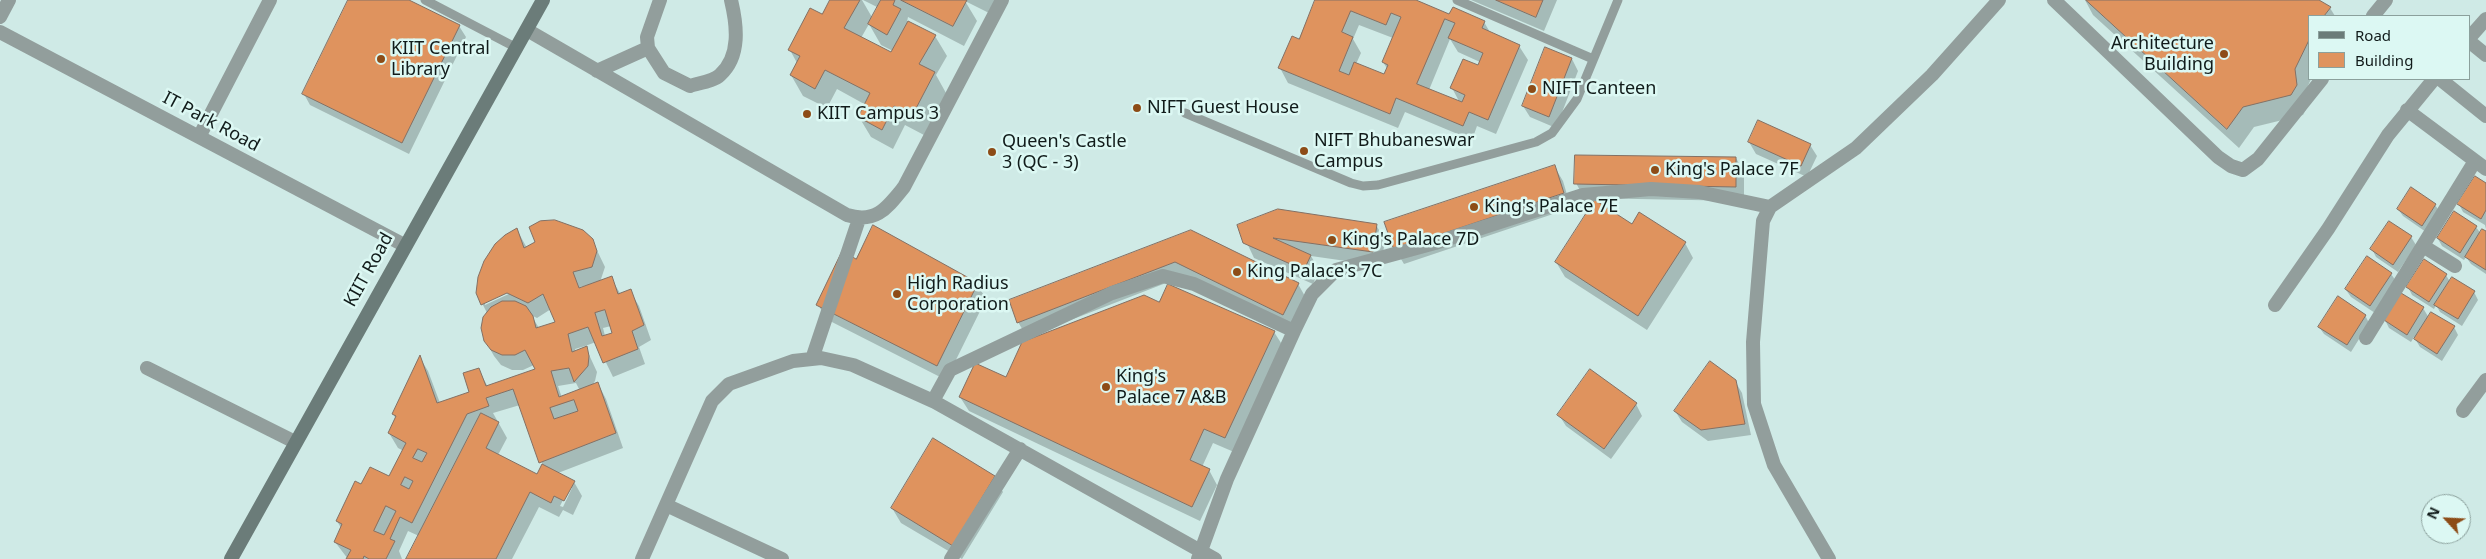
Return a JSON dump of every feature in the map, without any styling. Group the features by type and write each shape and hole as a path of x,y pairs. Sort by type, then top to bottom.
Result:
{"main road":[{"name":"KIIT Road","path":"231,559 404,245 543,0"}],"street":[{"path":"0,17 9,0"},
{"path":"199,137 270,0"},
{"path":"660,0 647,37 648,48 664,73 690,86 720,76 734,56 737,22 731,0"},
{"path":"527,30 847,215 859,219 874,216 888,207 904,187 1002,0"},
{"path":"1822,555 1774,464 1754,404 1753,342 1763,220 1770,207 1856,148 1932,75 2000,0"},
{"path":"2054,0 2218,157 2231,166 2243,170 2258,159 2321,80"},
{"path":"2374,15 2386,0"},
{"path":"2471,36 2486,19"},
{"name":"IT Park Road","path":"0,32 404,245"},
{"path":"2471,43 2486,55"},
{"path":"597,71 648,48"},
{"path":"2275,305 2328,228 2388,135 2433,80"},
{"path":"2441,80 2486,116"},
{"path":"2366,338 2423,246 2481,165 2408,110"},
{"path":"642,559 712,401 729,384 793,361 821,358 853,364 933,401 1020,449 1205,557 1227,479 1294,331 1312,294 1336,270 1435,243 1583,195 1651,189 1700,192 1770,207"},
{"path":"812,359 859,219"},
{"path":"2423,246 2455,266"},
{"path":"933,401 950,370 1112,293 1163,276 1194,284 1294,331"},
{"path":"147,368 295,442"},
{"path":"2464,411 2486,380"},
{"path":"951,559 1020,449"},
{"path":"666,505 782,559"}],"lane":[{"path":"425,0 515,47"},
{"path":"1457,0 1593,59"},
{"path":"1185,113 1351,183 1363,186 1378,185 1536,142 1552,132 1564,119 1577,99 1618,0"}],"building":[{"name":"KIIT Central Library","path":"348,0 409,0 460,25 402,143 302,94"},
{"path":"830,0 860,0 844,28 891,52 908,21 936,35 919,64 935,72 912,116 894,106 882,130 858,117 870,93 825,70 815,89 790,75 800,56 788,50 810,8 822,14"},
{"path":"881,0 895,0 893,5 901,9 887,35 868,24"},
{"path":"901,0 967,0 953,26"},
{"path":"1315,0 1416,0 1449,14 1453,7 1485,21 1482,28 1520,45 1488,120 1469,112 1463,126 1396,98 1390,114 1278,68 1292,36 1299,39","holes":["1351,11 1386,25 1391,13 1401,17 1382,62 1388,65 1384,74 1354,62 1349,75 1339,71 1353,37 1342,32","1445,19 1455,23 1448,38 1483,53 1478,65 1463,59 1450,88 1465,95 1462,102 1417,84"]},
{"path":"1496,0 1543,0 1536,17"},
{"name":"Architecture Building","path":"2086,0 2319,0 2331,7 2325,15 2308,15 2308,42 2295,69 2297,85 2291,95 2243,107 2227,129"},
{"path":"1545,47 1572,58 1549,117 1522,106"},
{"path":"1758,120 1811,144 1801,166 1748,142"},
{"name":"King's Palace 7F","path":"1575,155 1736,157 1736,187 1574,184"},
{"name":"King's Palace 7E","path":"1555,165 1564,193 1394,250 1384,222"},
{"path":"2475,176 2486,183 2486,210 2481,219 2457,204"},
{"path":"2411,187 2436,204 2422,226 2397,209"},
{"path":"1595,200 1632,224 1639,212 1686,242 1638,316 1555,262"},
{"name":"King's Palace 7D","path":"1278,209 1377,224 1373,252 1273,238 1311,255 1304,270 1243,243 1237,225"},
{"path":"2454,211 2477,226 2460,253 2437,238"},
{"path":"555,220 583,230 593,239 597,251 592,267 573,272 579,288 612,276 618,294 631,289 644,325 632,331 638,349 603,363 588,327 568,334 572,352 587,346 588,366 574,382 569,368 551,371 559,397 598,382 616,433 539,463 513,389 486,398 489,406 467,414 412,523 400,517 390,539 395,541 386,559 369,559 364,556 363,559 346,559 351,550 334,542 342,524 336,521 355,481 361,484 370,467 389,476 406,443 388,433 396,416 392,414 420,355 437,403 469,392 463,373 479,368 486,386 535,369 525,350 515,355 502,355 491,350 484,341 481,328 483,317 491,307 502,301 515,301 526,306 533,316 536,328 555,322 543,294 528,303 507,293 481,305 476,293 478,277 484,261 495,244 517,228 524,248 535,242 529,227 540,221","holes":["605,310 612,333 602,336 595,313","574,400 578,411 554,419 550,408","418,449 427,453 422,462 413,458","405,477 413,481 409,489 401,485","386,506 396,511 384,535 374,531"]},
{"path":"2389,221 2412,236 2393,265 2370,249"},
{"name":"High Radius Corporation","path":"873,225 978,283 937,366 816,305 842,251 856,259"},
{"path":"2482,229 2486,231 2486,270 2465,257"},
{"name":"King Palace's 7C","path":"1191,230 1299,283 1283,315 1175,262 1017,323 1009,300"},
{"path":"2367,256 2392,273 2370,306 2345,289"},
{"path":"2424,259 2447,274 2429,302 2406,287"},
{"path":"2452,277 2475,291 2458,319 2434,305"},
{"name":"King's Palace 7 A&B","path":"1168,284 1275,331 1225,438 1204,429 1190,460 1210,469 1192,507 959,397 975,363 1006,377 1022,342 1144,295 1159,302"},
{"path":"2401,293 2424,307 2407,335 2384,320"},
{"path":"2338,296 2366,315 2347,345 2318,327"},
{"path":"2431,312 2455,326 2437,354 2414,339"},
{"path":"1710,361 1736,380 1745,424 1701,430 1674,411"},
{"path":"1590,369 1637,403 1604,449 1557,415"},
{"path":"481,413 499,422 486,448 537,474 542,464 575,481 564,501 554,496 551,503 530,492 496,559 406,559"},
{"path":"933,438 995,476 953,546 891,508"}],"place":[{"name":"Architecture Building","path":"2224,54"},
{"name":"KIIT Central Library","path":"381,59"},
{"name":"NIFT Canteen","path":"1532,89"},
{"name":"NIFT Guest House","path":"1137,108"},
{"name":"KIIT Campus 3","path":"807,114"},
{"name":"NIFT Bhubaneswar Campus","path":"1304,151"},
{"name":"Queen's Castle 3 (QC - 3)","path":"992,152"},
{"name":"King's Palace 7F","path":"1655,170"},
{"name":"King's Palace 7E","path":"1474,207"},
{"name":"King's Palace 7D","path":"1332,240"},
{"name":"King Palace's 7C","path":"1237,272"},
{"name":"High Radius Corporation","path":"897,294"},
{"name":"King's Palace 7 A&B","path":"1106,387"}]}
